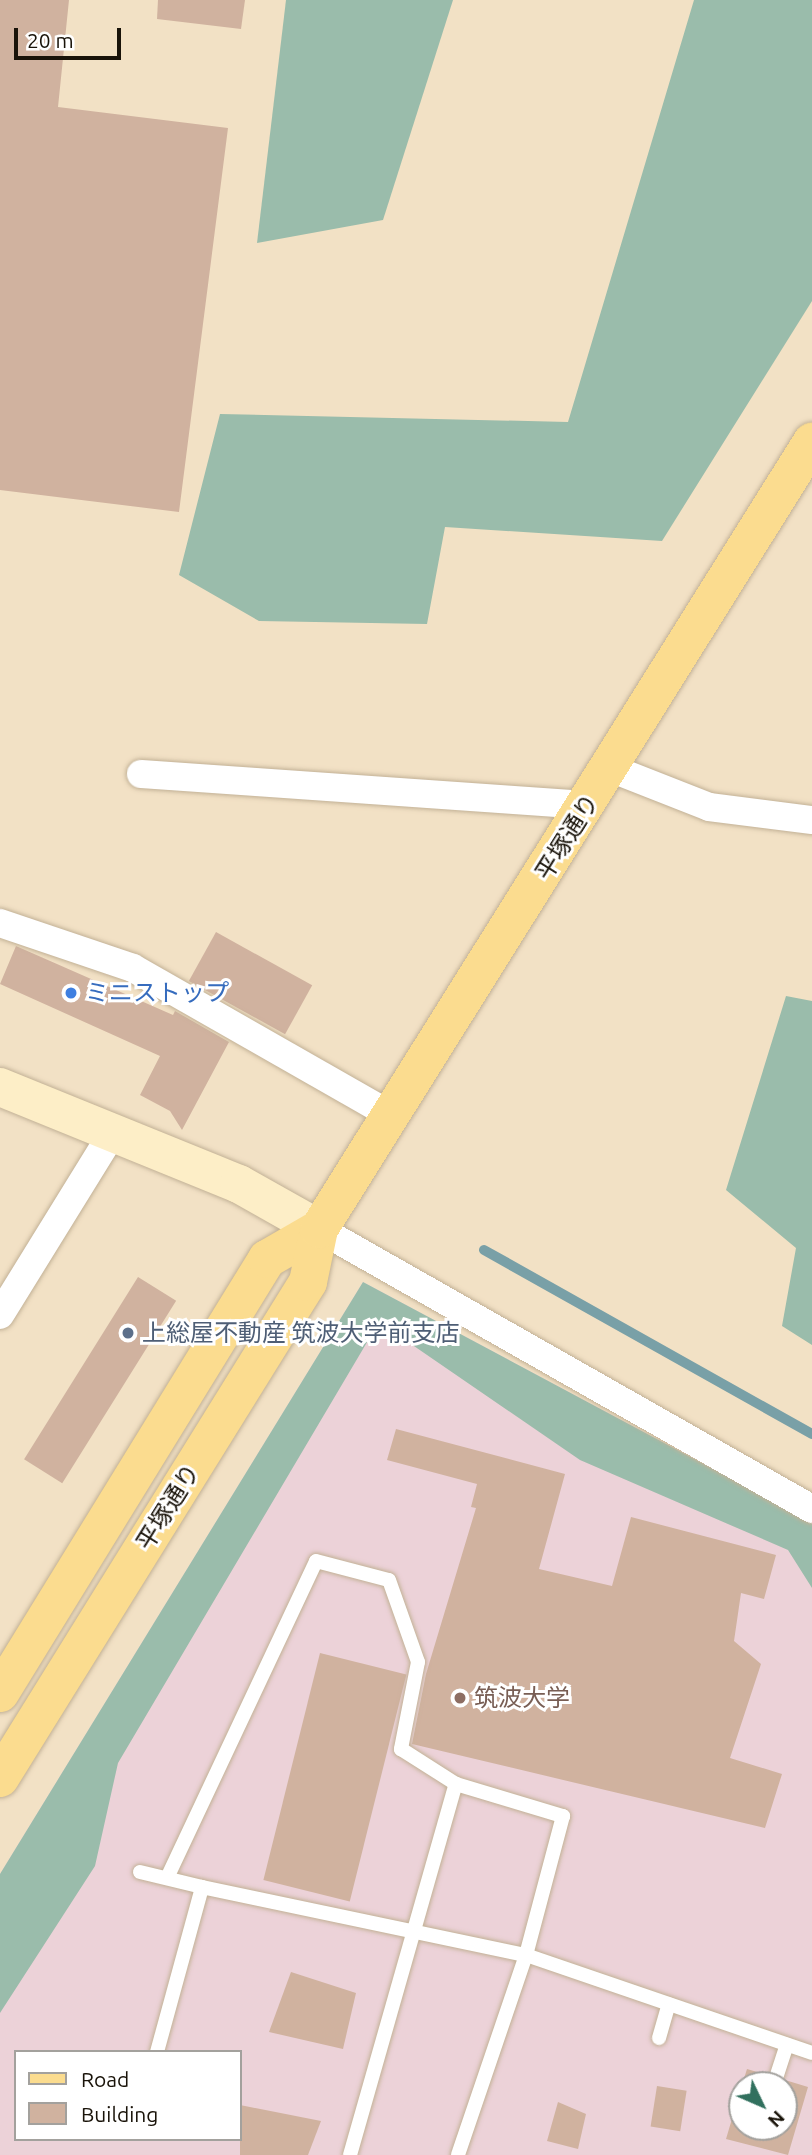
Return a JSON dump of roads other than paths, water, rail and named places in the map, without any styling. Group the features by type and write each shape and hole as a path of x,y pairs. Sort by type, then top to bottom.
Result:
{"main road":[{"name":"平塚通り","path":"0,1778 308,1282 319,1230 812,442"},
{"name":"平塚通り","path":"0,1693 267,1259 319,1230"}],"street":[{"path":"610,768 709,807 812,820"},
{"path":"141,774 586,805"},
{"path":"0,922 133,968 391,1115"},
{"path":"0,1087 239,1184 812,1509"},
{"path":"0,1315 113,1132"}],"lane":[{"path":"167,1878 316,1561 389,1580 418,1662 401,1749 456,1784 563,1816 526,1955 458,2155"},
{"path":"350,2155 456,1784"},
{"path":"140,1872 413,1934 526,1955 812,2053"},
{"path":"158,2050 202,1887"},
{"path":"659,2038 669,2004"},
{"path":"778,2071 787,2045"}],"waterway":[{"path":"484,1250 812,1434"}],"place":[{"name":"ミニストップ","path":"71,993"},
{"name":"上総屋不動産 筑波大学前支店","path":"128,1333"},
{"name":"筑波大学","path":"460,1698"}]}
